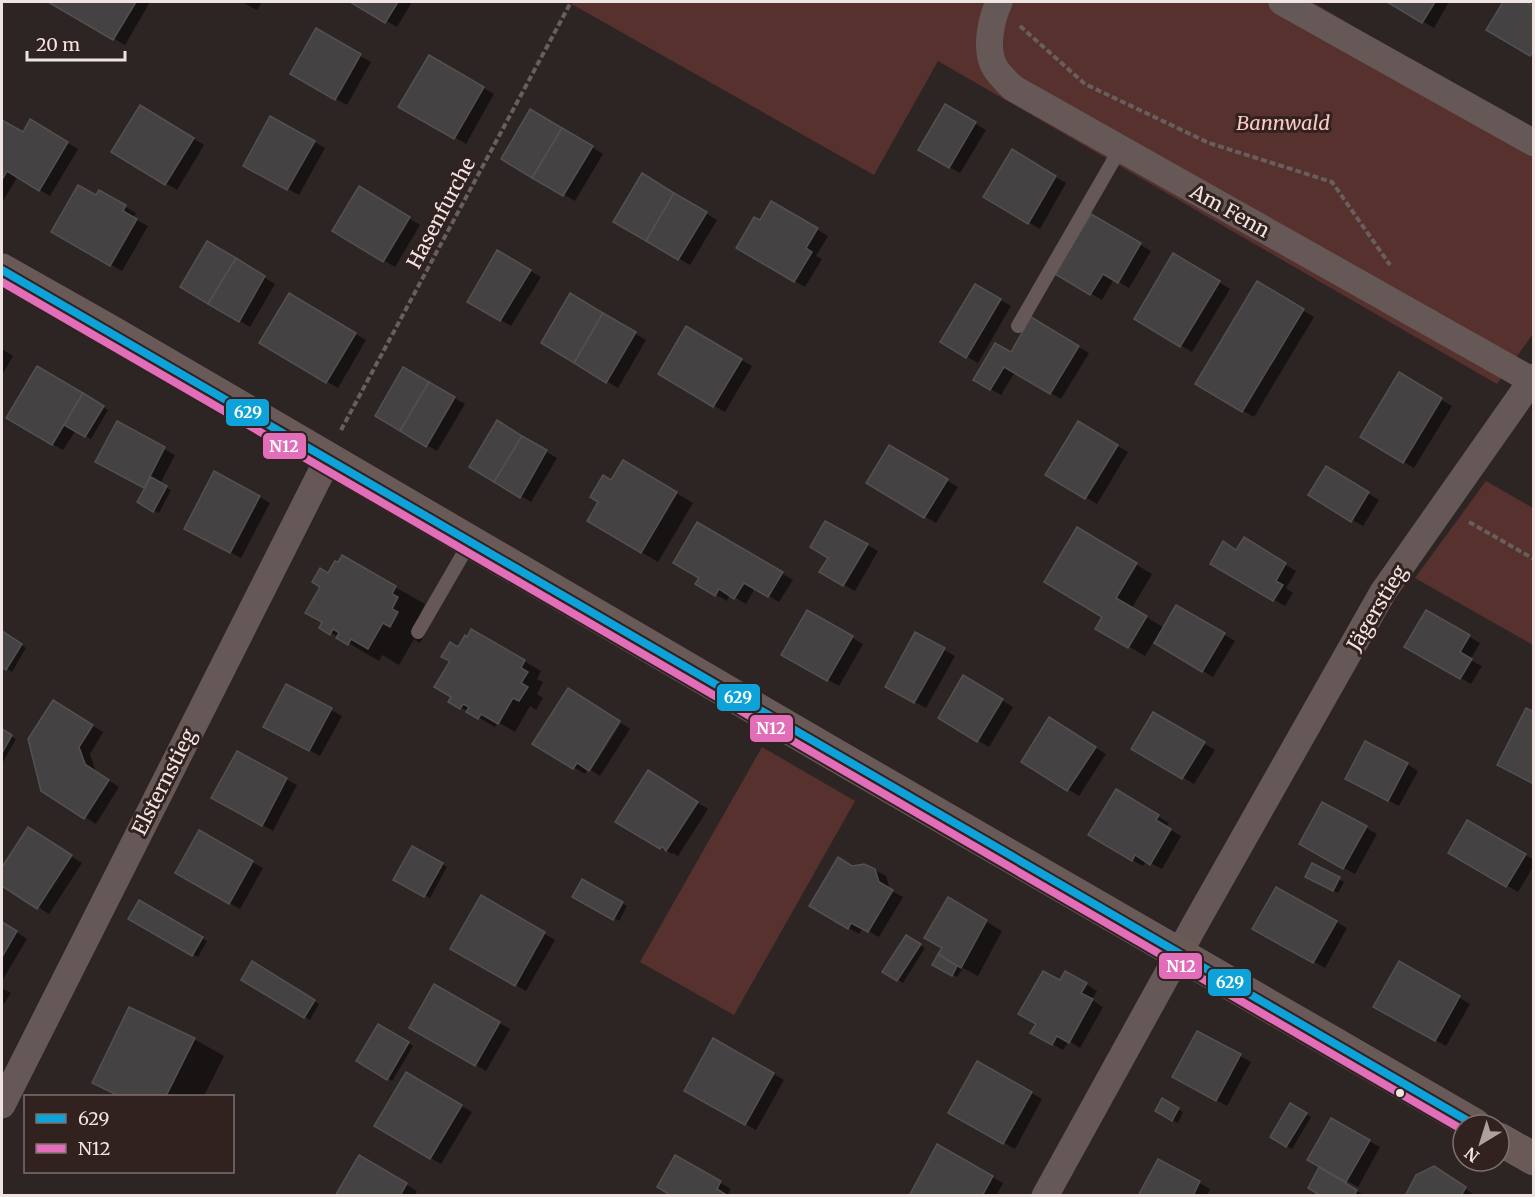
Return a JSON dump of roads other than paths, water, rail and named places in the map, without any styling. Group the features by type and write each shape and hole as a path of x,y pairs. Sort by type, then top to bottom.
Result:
{"street":[{"path":"1282,2 1533,143"},
{"name":"Am Fenn","path":"998,3 991,27 990,50 994,66 1013,88 1532,378"},
{"path":"2,270 110,331 332,449 470,542 1453,1113"},
{"name":"Jägerstieg","path":"1045,1196 1383,592 1532,378"},
{"name":"Elsternstieg","path":"2,1105 332,449"},
{"path":"1511,1146 1533,1159"}],"lane":[{"path":"1018,326 1120,149"},
{"path":"418,632 470,542"}],"park label":[{"name":"Bannwald","path":"1283,123"}]}
